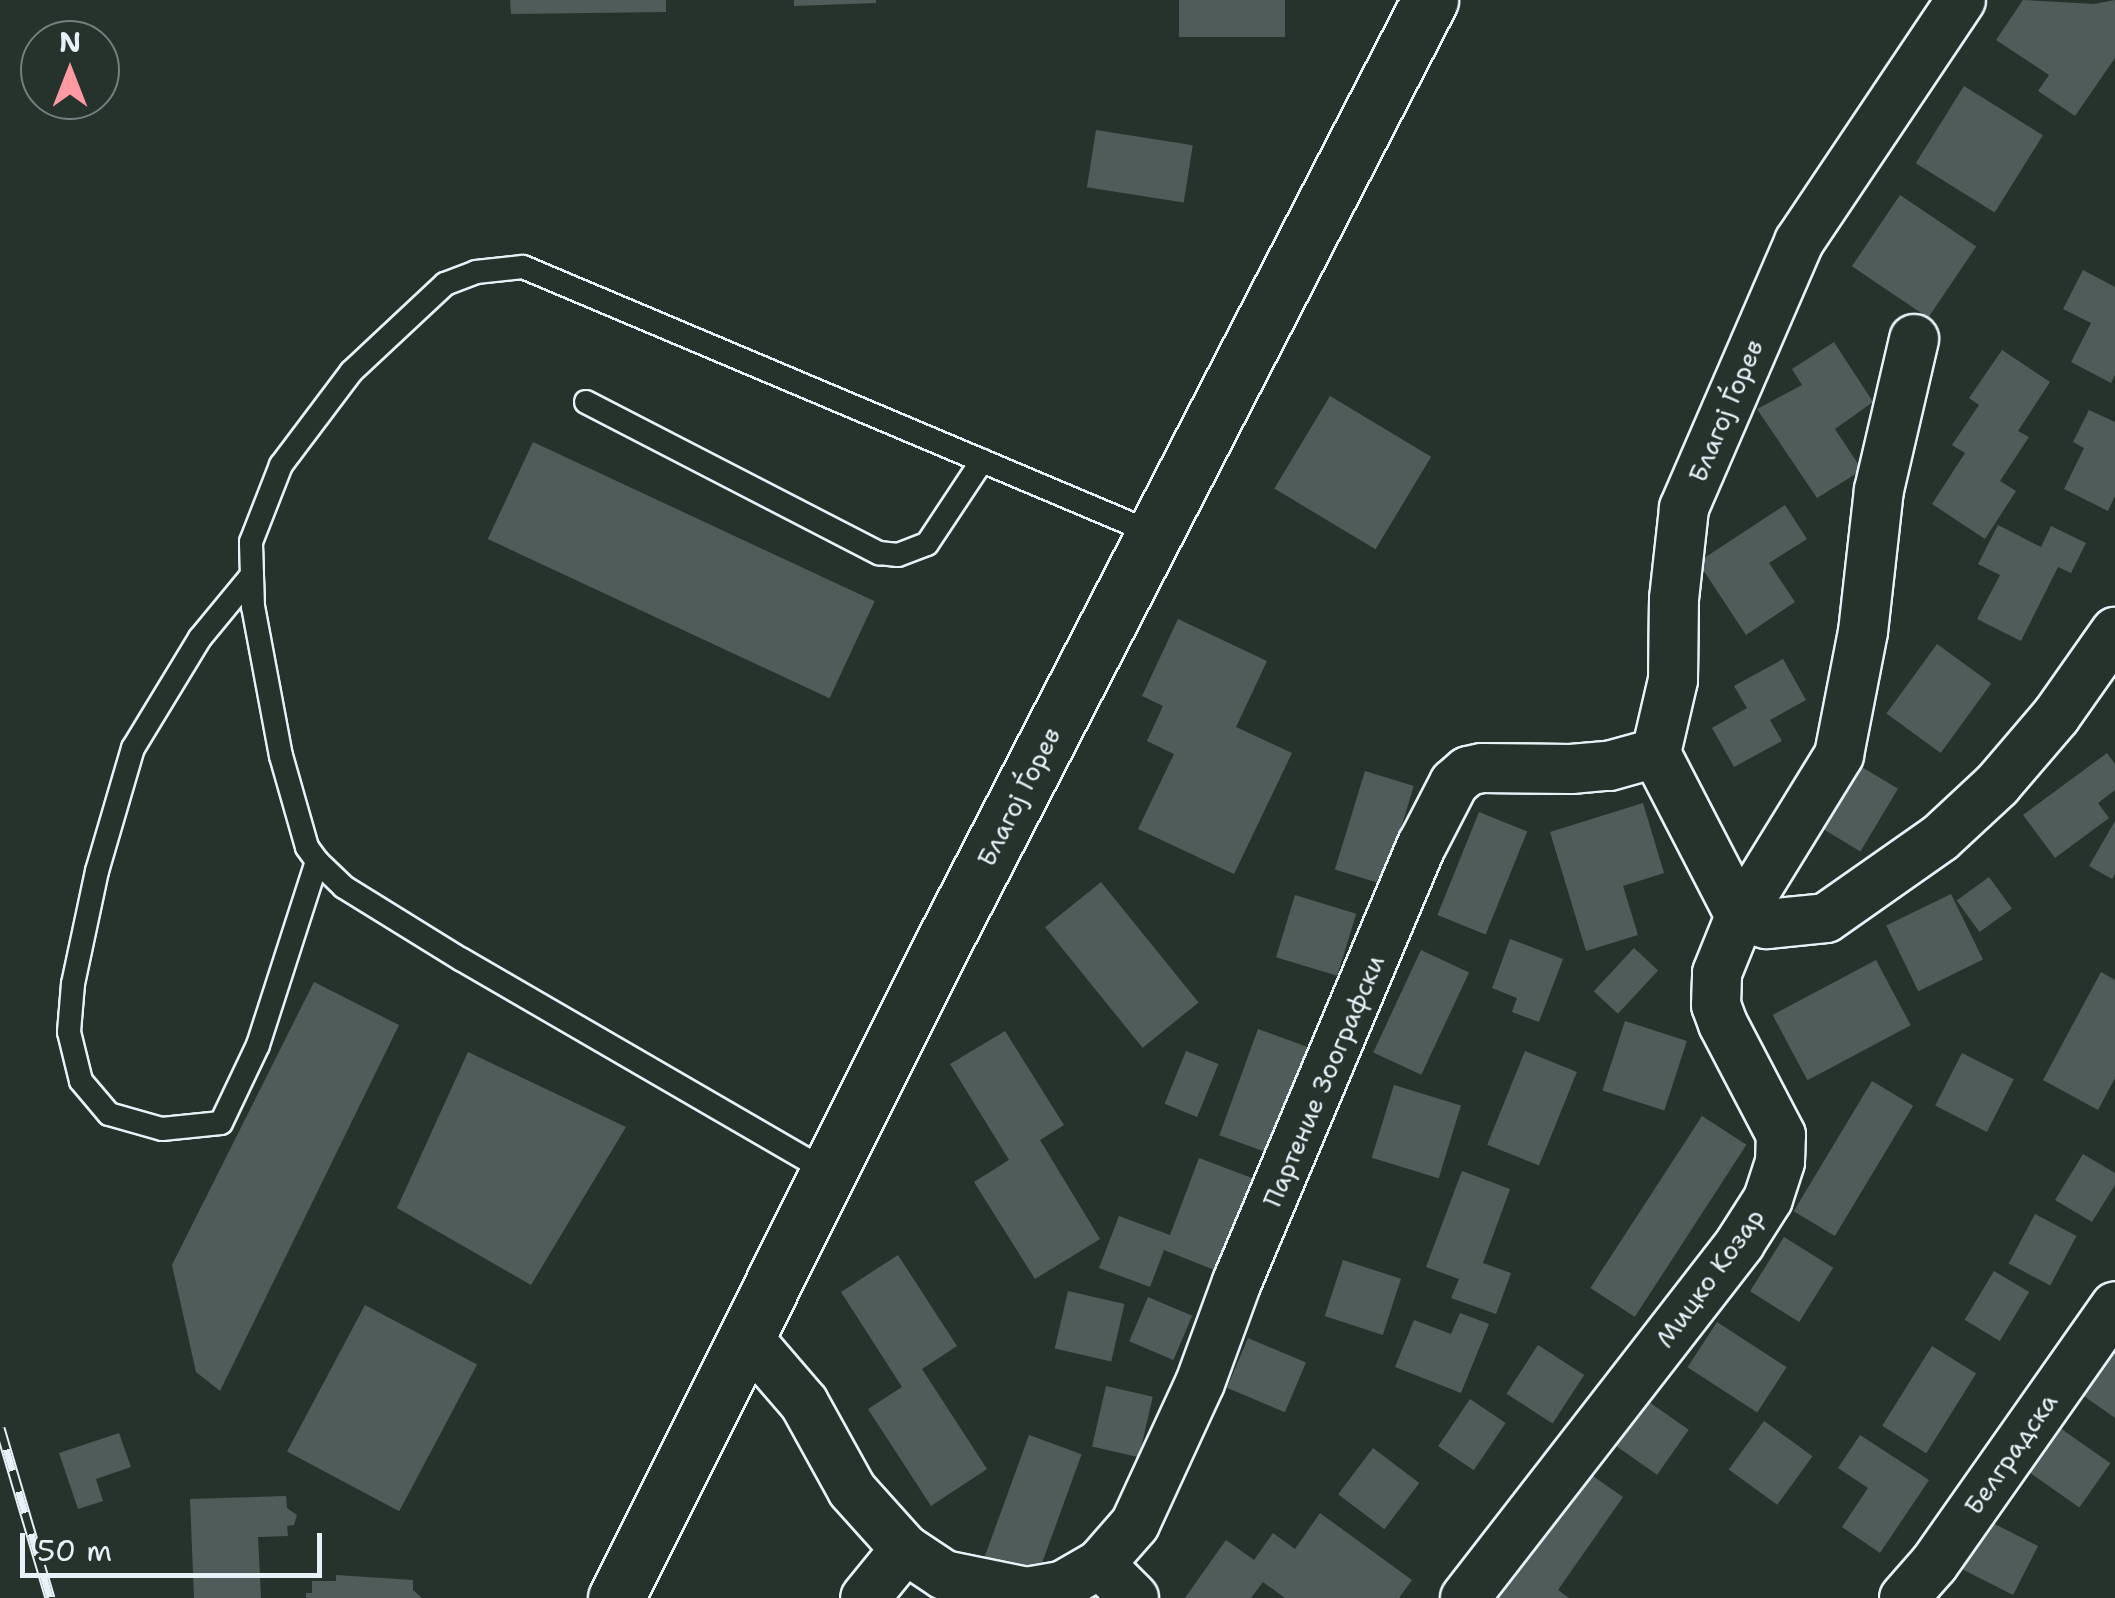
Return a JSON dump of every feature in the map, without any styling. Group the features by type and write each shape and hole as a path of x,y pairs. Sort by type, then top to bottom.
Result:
{"main road":[{"name":"Благој Ѓорев","path":"616,1598 828,1172 1430,0"}],"street":[{"name":"Благој Ѓорев","path":"1656,753 1673,680 1674,599 1684,508 1798,242 1961,0"},
{"name":"Мицко Козар","path":"1464,1598 1740,1243 1768,1199 1780,1162 1781,1135 1716,1005 1717,973 1740,916 1839,755 1863,632 1879,490 1914,340"},
{"path":"1656,753 1740,916 1768,924 1826,918 1940,838 1996,784 2044,729 2115,632"},
{"name":"Партение Зоографски","path":"748,1338 804,1403 860,1501 906,1549 944,1575 1028,1592 1062,1586 1100,1564 1135,1524 1193,1400 1237,1282 1422,845 1454,783 1468,771 1482,768 1609,766 1656,753"},
{"name":"Белградска","path":"1904,1598 1934,1564 2115,1306"},
{"path":"865,1598 906,1549"},
{"path":"1100,1564 1134,1598"}],"lane":[{"path":"828,1172 462,960 344,886 306,847 282,756 253,607 251,542 282,466 351,372 445,284 476,272 523,267 1155,534"},
{"path":"586,402 879,553 898,555 926,544 982,461"},
{"path":"252,575 200,638 133,748 97,871 73,984 69,1032 81,1081 109,1114 162,1129 221,1123 258,1045 317,861"}],"building":[{"path":"510,0 666,0 666,12 511,14"},
{"path":"794,0 876,0 876,3 794,6"},
{"path":"1179,0 1285,0 1285,37 1179,37"},
{"path":"2023,0 2094,4 2115,0 2115,58 2075,116 2038,91 2049,75 1996,40"},
{"path":"1964,86 2043,135 1995,212 1916,163"},
{"path":"1096,130 1193,145 1184,203 1087,187"},
{"path":"1900,195 1976,246 1928,318 1852,266"},
{"path":"2083,270 2115,287 2115,375 2111,383 2071,362 2091,323 2063,309"},
{"path":"1834,342 1873,402 1835,429 1862,470 1817,498 1757,409 1802,385 1792,369"},
{"path":"2002,350 2050,382 2018,431 2029,437 2000,481 2016,491 1985,539 1932,504 1965,453 1952,445 1979,405 1969,398"},
{"path":"1330,396 1431,457 1376,549 1274,489"},
{"path":"2089,410 2115,422 2115,496 2108,511 2064,489 2084,448 2073,442"},
{"path":"533,442 875,601 829,698 488,539"},
{"path":"1785,505 1807,539 1769,563 1795,602 1746,635 1698,562"},
{"path":"1998,525 2041,547 2051,526 2086,543 2071,573 2058,567 2021,641 1977,619 2000,575 1978,564"},
{"path":"1178,619 1267,661 1236,727 1292,753 1234,874 1138,829 1174,754 1147,741 1163,706 1142,696"},
{"path":"1937,644 1991,683 1941,753 1886,714"},
{"path":"1783,659 1806,700 1770,720 1782,741 1734,767 1712,728 1747,708 1734,686"},
{"path":"2107,753 2115,764 2115,790 2098,803 2109,818 2055,858 2023,815"},
{"path":"1850,760 1898,789 1860,851 1812,823"},
{"path":"1365,771 1414,786 1384,884 1335,869"},
{"path":"1643,803 1664,873 1623,886 1638,935 1586,951 1550,832"},
{"path":"1479,812 1527,831 1486,934 1437,915"},
{"path":"2115,821 2115,874 2112,879 2089,866"},
{"path":"1989,877 2012,909 1980,932 1957,901"},
{"path":"1101,882 1199,1002 1143,1048 1045,927"},
{"path":"1951,894 1983,960 1918,991 1886,926"},
{"path":"1295,895 1356,914 1337,976 1276,957"},
{"path":"1510,939 1563,959 1539,1022 1512,1012 1517,998 1492,988"},
{"path":"1634,948 1658,971 1618,1014 1594,991"},
{"path":"1421,950 1469,972 1421,1075 1373,1052"},
{"path":"1876,960 1911,1025 1807,1080 1773,1015"},
{"path":"2101,972 2115,980 2115,1078 2098,1110 2043,1080"},
{"path":"314,982 399,1025 220,1391 196,1372 172,1265"},
{"path":"1625,1021 1687,1041 1664,1111 1602,1090"},
{"path":"1258,1029 1313,1049 1274,1155 1219,1135"},
{"path":"1005,1031 1064,1125 1040,1140 1100,1239 1035,1279 974,1182 1009,1160 950,1064"},
{"path":"1186,1051 1218,1064 1197,1117 1165,1104"},
{"path":"1525,1051 1577,1072 1539,1166 1487,1145"},
{"path":"468,1052 626,1127 531,1285 397,1208"},
{"path":"1962,1053 2014,1079 1987,1132 1935,1106"},
{"path":"1872,1081 1913,1106 1835,1236 1794,1211"},
{"path":"1394,1085 1461,1105 1439,1178 1372,1158"},
{"path":"1702,1116 1746,1145 1635,1317 1590,1288"},
{"path":"2083,1154 2115,1173 2115,1185 2092,1222 2055,1200"},
{"path":"1199,1158 1252,1178 1217,1271 1164,1250 1150,1287 1099,1268 1119,1216 1170,1235"},
{"path":"1462,1171 1510,1189 1483,1263 1511,1273 1496,1314 1451,1298 1459,1279 1426,1267"},
{"path":"2035,1214 2076,1236 2050,1286 2009,1263"},
{"path":"1784,1237 1833,1268 1799,1322 1750,1291"},
{"path":"898,1255 957,1346 922,1369 987,1469 931,1506 868,1409 902,1387 841,1292"},
{"path":"1343,1260 1401,1279 1383,1335 1325,1316"},
{"path":"1994,1271 2029,1292 2000,1341 1965,1320"},
{"path":"1068,1291 1125,1304 1111,1362 1055,1348"},
{"path":"1148,1297 1192,1316 1173,1360 1129,1341"},
{"path":"365,1305 477,1365 399,1511 287,1452"},
{"path":"1460,1313 1489,1324 1461,1393 1395,1367 1414,1320 1451,1334"},
{"path":"1717,1322 1787,1367 1757,1412 1688,1367"},
{"path":"2115,1331 2115,1418 2074,1389"},
{"path":"1248,1338 1306,1363 1285,1412 1227,1388"},
{"path":"1538,1345 1584,1375 1553,1424 1506,1394"},
{"path":"1932,1346 1976,1374 1926,1453 1882,1426"},
{"path":"1106,1386 1153,1397 1139,1457 1092,1446"},
{"path":"1642,1397 1689,1430 1657,1475 1610,1442"},
{"path":"1470,1399 1506,1423 1474,1470 1438,1446"},
{"path":"1764,1421 1813,1456 1777,1505 1729,1470"},
{"path":"2053,1423 2110,1463 2079,1507 2022,1467"},
{"path":"119,1433 131,1467 96,1479 103,1501 78,1509 59,1453"},
{"path":"1029,1435 1082,1454 1033,1589 980,1569"},
{"path":"1860,1435 1929,1480 1880,1553 1842,1527 1868,1488 1838,1468"},
{"path":"1373,1448 1419,1483 1384,1529 1338,1494"},
{"path":"1580,1467 1623,1497 1558,1590 1569,1598 1489,1598"},
{"path":"286,1496 287,1508 297,1515 294,1525 287,1526 288,1536 258,1537 261,1598 194,1598 190,1499"},
{"path":"1320,1513 1412,1580 1399,1598 1285,1598 1263,1582 1251,1598 1185,1598 1226,1540 1254,1560 1273,1533 1295,1549"},
{"path":"1981,1517 2038,1546 2013,1595 1956,1566"},
{"path":"336,1575 413,1580 413,1590 422,1598 306,1598 306,1593 312,1593 312,1581 336,1581"}],"railway":[{"path":"0,1428 50,1598"}]}
